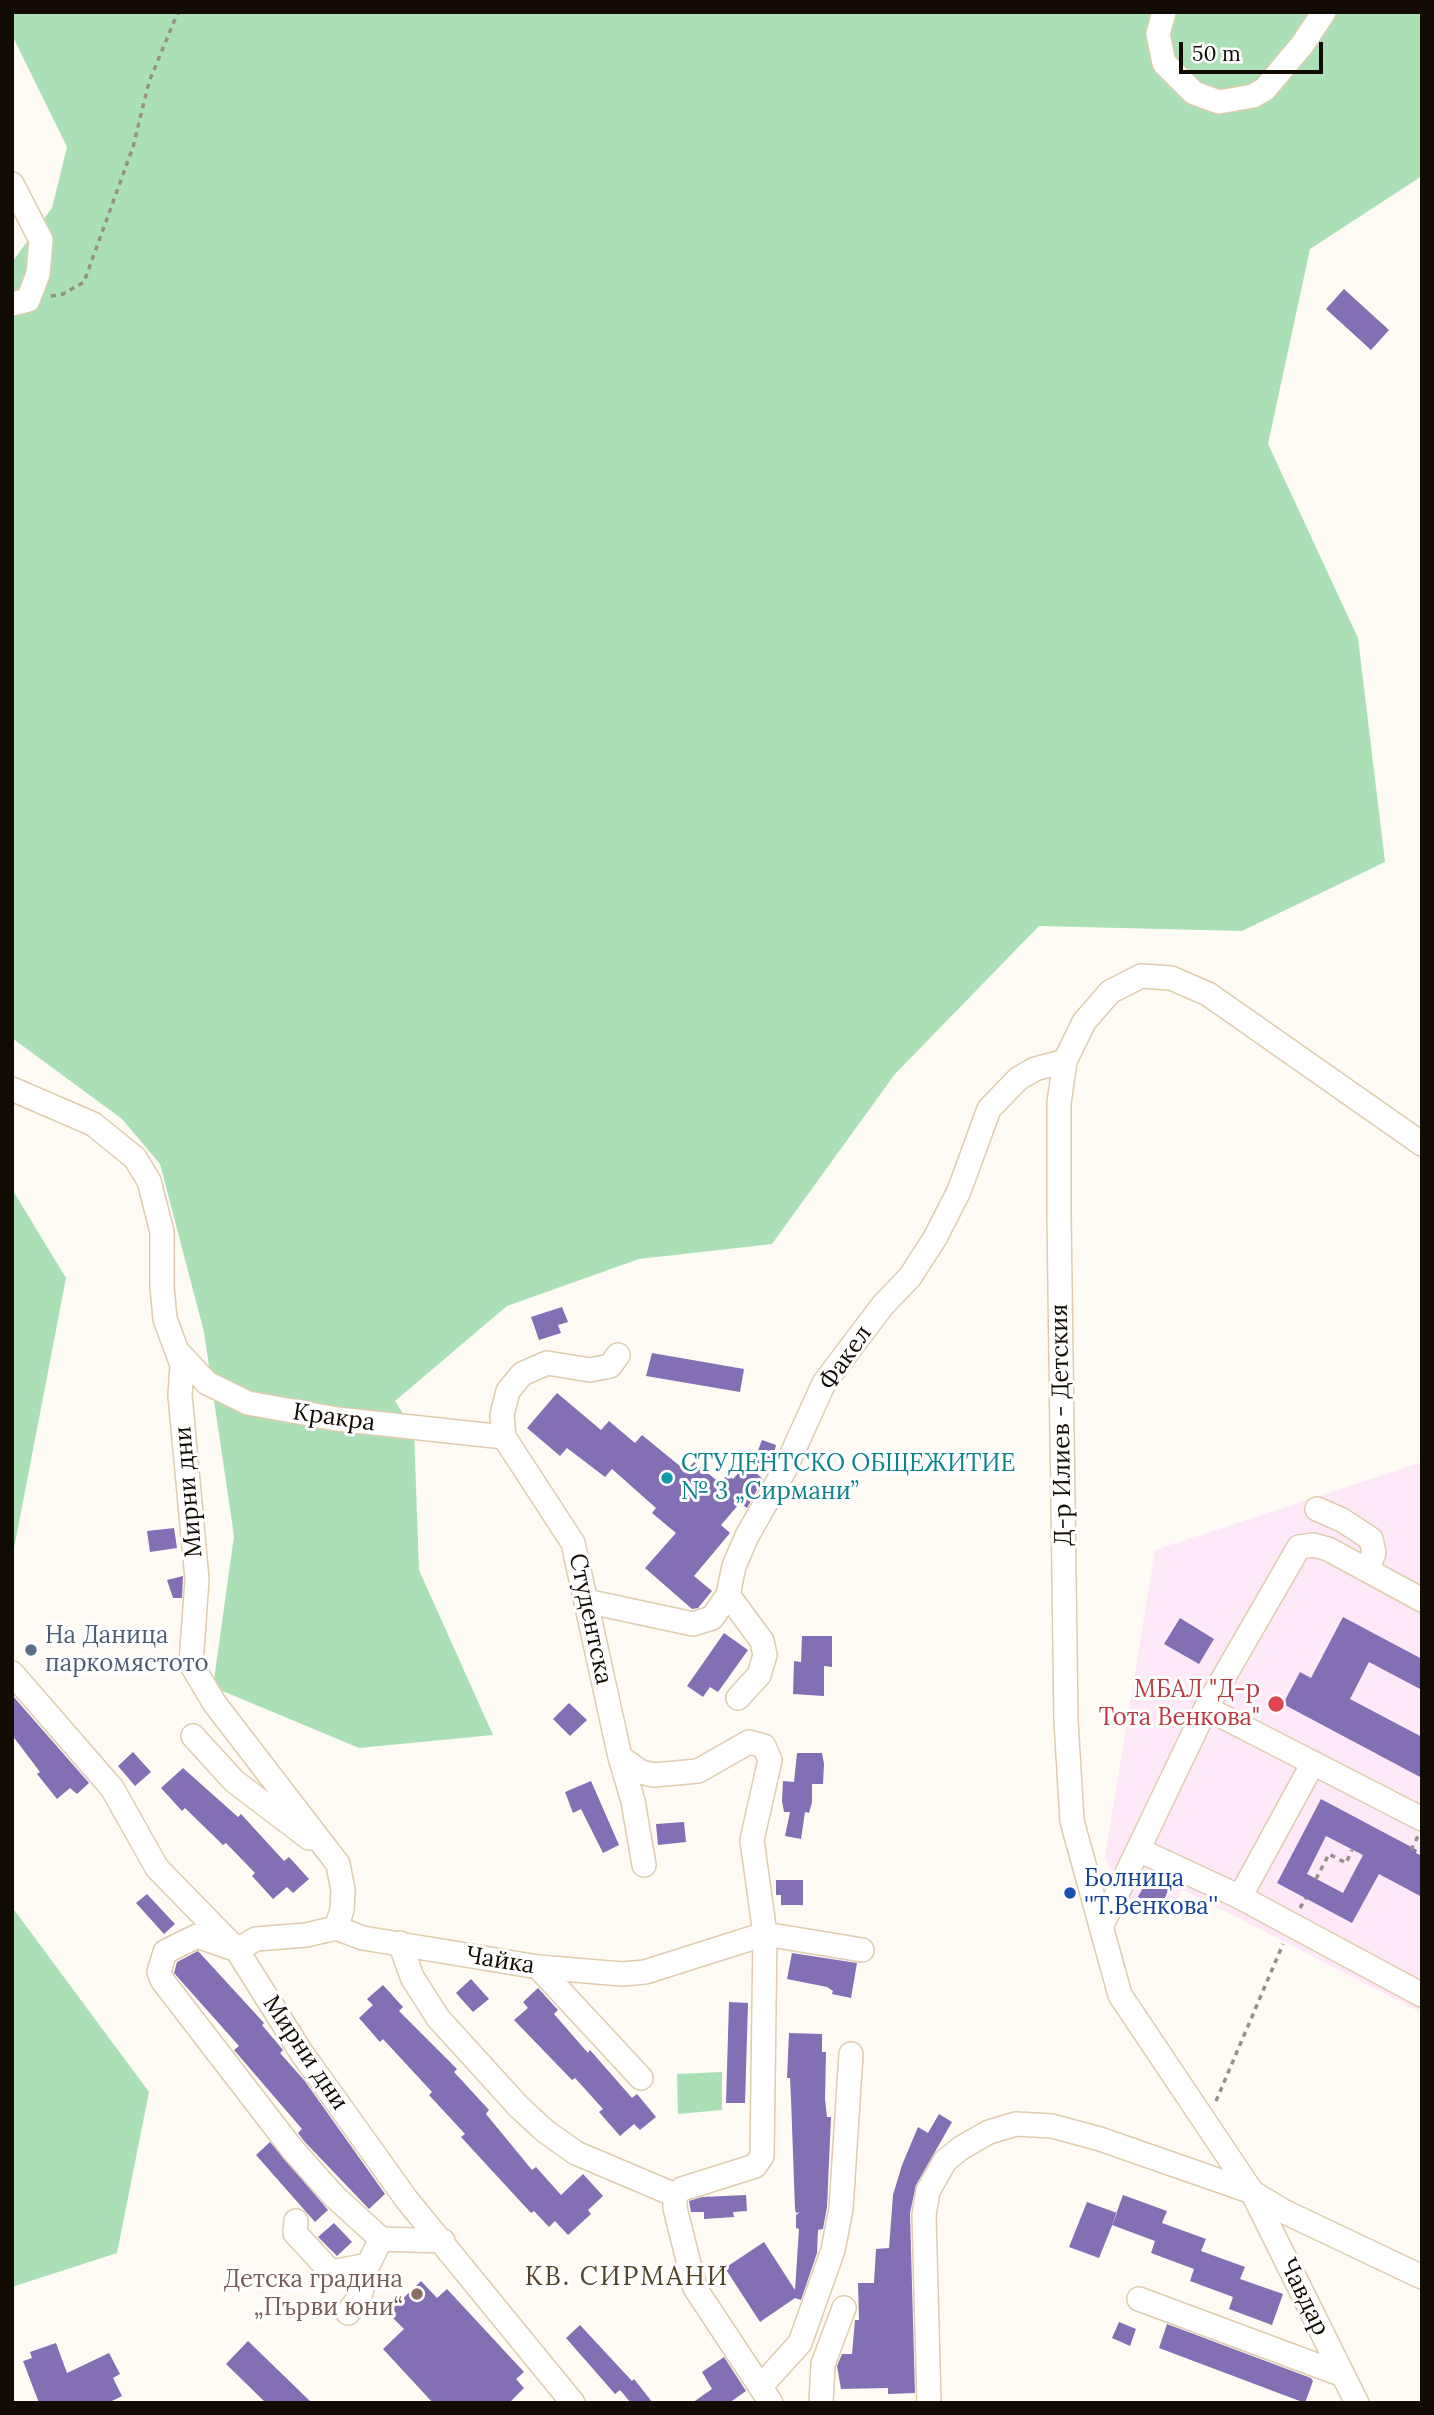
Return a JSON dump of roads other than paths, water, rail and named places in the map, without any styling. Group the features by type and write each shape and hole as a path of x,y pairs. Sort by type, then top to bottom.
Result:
{"street":[{"path":"1164,12 1158,34 1164,63 1194,93 1219,102 1253,96 1265,89 1302,45 1324,12"},
{"path":"12,184 41,240 38,274 20,302"},
{"name":"Д-р Илиев - Детския","path":"1252,2192 1120,1996 1072,1821 1067,1768 1059,1213 1059,1103 1065,1061 1084,1023 1110,992 1141,976 1171,978 1208,994 1422,1144"},
{"name":"Факел","path":"586,1601 693,1624 712,1618 728,1595 734,1566 743,1546 785,1469 824,1383 883,1306 910,1277 935,1238 959,1191 989,1109 1018,1079 1035,1069 1065,1061"},
{"name":"Мирни дни","path":"12,1089 93,1124 135,1158 149,1181 162,1232 165,1319 170,1338 181,1355 180,1395 197,1579 191,1664 215,1704 338,1864 343,1890 342,1910 336,1928"},
{"name":"Кракра","path":"181,1355 206,1383 248,1403 337,1419 504,1437"},
{"path":"504,1437 502,1415 508,1391 522,1374 547,1363 590,1370 610,1366 618,1355"},
{"name":"Студентска","path":"504,1437 573,1543 620,1756 633,1801 644,1865"},
{"path":"1317,1509 1342,1520 1371,1539 1374,1553 1367,1570"},
{"path":"1101,1927 1206,1708 1299,1546 1313,1545 1328,1549 1422,1600"},
{"path":"728,1595 762,1641 765,1655 759,1675 738,1698"},
{"name":"Мирни дни","path":"12,1673 112,1788 157,1868 237,1950 309,2062 407,2200 573,2403"},
{"path":"1206,1708 1422,1819"},
{"path":"192,1736 234,1781 331,1855"},
{"path":"620,1756 641,1772 654,1775 698,1771 749,1742 764,1746 770,1760 752,1840 765,1934 762,2156 755,2166 682,2189 675,2195 675,2208 695,2288 766,2395 800,2343 833,2250 841,2209 851,2054"},
{"path":"1240,1898 1312,1763"},
{"path":"1139,1850 1240,1898 1422,1995"},
{"path":"336,1928 306,1935 256,1938 237,1950 197,1936 165,1952 159,1972 293,2150 334,2196 381,2239 443,2241"},
{"name":"Чайка","path":"336,1928 363,1938 538,1967 622,1974 645,1972 765,1934"},
{"path":"765,1934 862,1950"},
{"path":"400,1943 412,1977 438,2018 536,2123 576,2153 675,2195"},
{"path":"538,1967 641,2078"},
{"path":"929,2403 924,2215 933,2179 945,2161 961,2148 989,2132 1016,2124 1052,2126 1100,2139 1252,2192 1284,2212 1422,2277"},
{"name":"Чавдар","path":"1252,2192 1357,2403"},
{"path":"296,2221 295,2233 331,2272 368,2265"},
{"path":"348,2313 360,2296 368,2265 381,2239"},
{"path":"1139,2299 1343,2375"},
{"path":"821,2403 823,2364 844,2308"}],"place":[{"name":"СТУДЕНТСКО ОБЩЕЖИТИЕ № 3 „Сирмани”","path":"667,1478"},
{"name":"На Даница паркомястото","path":"31,1650"},
{"name":"МБАЛ \"Д-р Тота Венкова\"","path":"1276,1704"},
{"name":"Болница ''Т.Венкова''","path":"1070,1893"},
{"name":"Детска градина „Първи юни“","path":"417,2294"}],"district":[{"name":"КВ. СИРМАНИ","path":"627,2278"}]}
